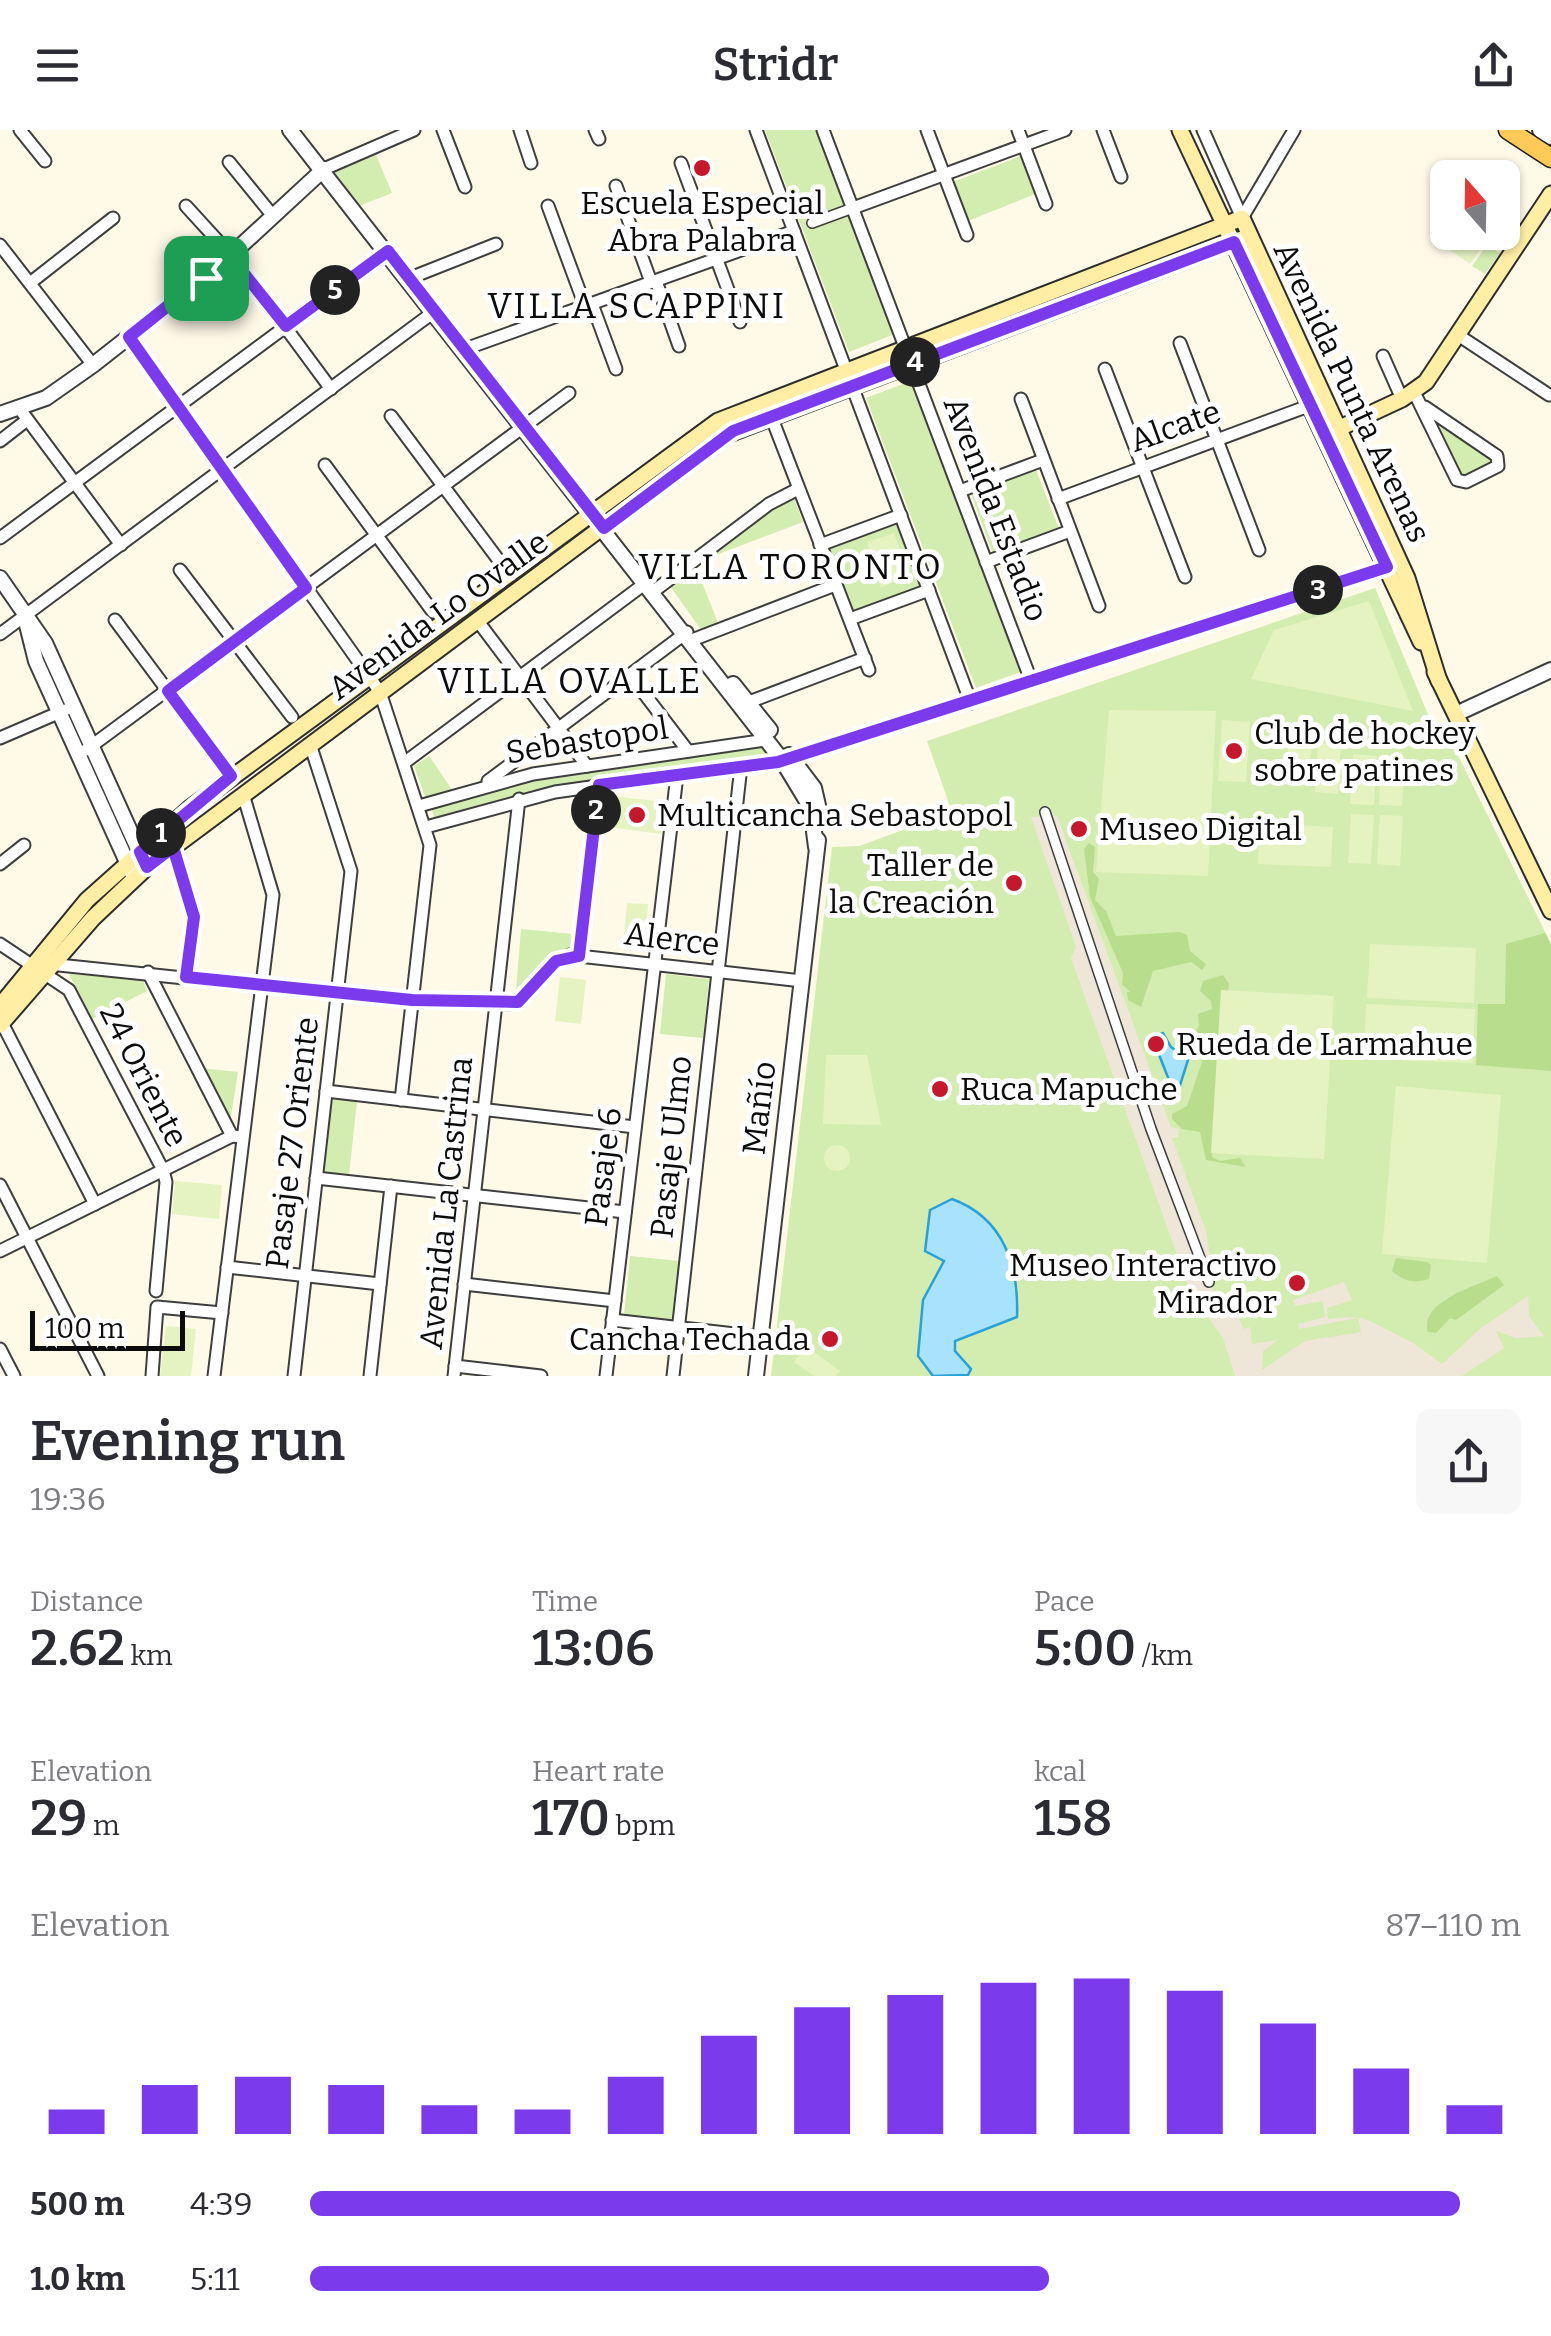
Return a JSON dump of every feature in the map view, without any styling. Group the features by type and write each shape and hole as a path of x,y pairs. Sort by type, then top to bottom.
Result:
{"main road":[{"name":"Avenida Punta Arenas","path":"1180,130 1226,224 1242,239 1393,565 1440,680 1551,911"},
{"path":"1508,130 1551,158"},
{"path":"1332,432 1408,396 1458,335 1551,194"},
{"name":"Avenida Punta Arenas","path":"1242,218 1242,239 1311,405 1332,432"},
{"name":"Avenida Lo Ovalle","path":"1,1018 137,865 231,776 729,414 1242,218"},
{"name":"Avenida Lo Ovalle","path":"42,968 76,911 137,865 173,847 719,439 1242,239"}],"street":[{"path":"20,130 45,161"},
{"name":"Mañío","path":"290,130 706,657 766,740 787,759"},
{"path":"10,411 55,394 93,365 230,256 324,169 414,130"},
{"path":"443,130 465,187"},
{"path":"520,130 532,163"},
{"path":"756,130 971,703"},
{"name":"Avenida Estadio","path":"823,130 1032,683"},
{"path":"927,130 966,235"},
{"path":"1018,130 1046,204"},
{"path":"812,223 1064,130"},
{"path":"1103,130 1121,176"},
{"path":"1205,134 1220,130"},
{"path":"1242,218 1294,130"},
{"path":"1540,130 1551,137"},
{"name":"Avenida Punta Arenas","path":"1205,134 1242,218"},
{"path":"228,162 273,216"},
{"path":"681,162 740,322"},
{"path":"616,186 679,346"},
{"path":"186,206 286,326 331,388"},
{"path":"548,206 616,369"},
{"path":"30,283 113,218"},
{"path":"465,350 794,231"},
{"path":"410,278 496,244"},
{"path":"0,245 93,365"},
{"path":"0,538 388,251"},
{"path":"0,634 435,310"},
{"path":"1458,335 1549,396"},
{"path":"129,337 380,692 430,845 401,1100"},
{"path":"1180,343 1259,550"},
{"path":"1383,356 1408,396 1425,407 1497,456 1498,466 1466,482 1457,480 1425,407"},
{"path":"1106,368 1185,577"},
{"path":"85,750 570,392"},
{"path":"1020,399 1098,606"},
{"name":"Alcate","path":"1058,500 1311,405"},
{"path":"0,441 10,411"},
{"path":"10,411 74,483 121,544"},
{"path":"392,416 500,562"},
{"path":"749,702 867,664 771,416"},
{"path":"960,491 1043,460"},
{"path":"325,465 434,612"},
{"path":"404,763 520,676 769,504 798,490"},
{"path":"820,546 901,515"},
{"path":"986,562 1070,531"},
{"name":"Sebastopol","path":"426,827 520,798 787,759 1393,565"},
{"path":"180,570 292,717"},
{"path":"0,578 26,615 36,661 66,709 137,865"},
{"path":"481,787 630,675 689,636 835,585"},
{"path":"850,619 929,590"},
{"path":"115,620 231,776"},
{"path":"477,620 587,766"},
{"name":"Mañío","path":"706,657 749,702 819,802 756,1376"},
{"path":"1456,714 1551,670"},
{"path":"630,675 688,751"},
{"path":"0,738 66,709"},
{"name":"Sebastopol","path":"419,806 481,787 587,766 766,740"},
{"name":"Pasaje 27 Oriente","path":"294,1376 350,866 310,744"},
{"name":"Pasaje Ulmo","path":"673,1376 741,766"},
{"name":"Pasaje 6","path":"606,1376 677,775"},
{"path":"579,956 599,785"},
{"path":"214,1376 237,1136 259,986 264,978 272,888 243,794"},
{"name":"Avenida La Castrina","path":"454,1371 520,798"},
{"path":"1044,812 1150,1129 1208,1282"},
{"path":"0,864 24,845"},
{"path":"173,847 194,917 186,977"},
{"name":"24 Oriente","path":"0,944 42,968 69,990 163,1170 166,1182 156,1291"},
{"name":"Alerce","path":"496,1002 518,1002 556,961 579,956 802,982"},
{"path":"42,968 148,972 412,1000 496,1002"},
{"path":"148,972 237,1136"},
{"path":"1,1018 95,1204"},
{"path":"326,1091 635,1127"},
{"path":"0,1251 237,1136"},
{"path":"316,1178 625,1212"},
{"path":"0,1186 98,1376"},
{"path":"370,1376 392,1186"},
{"path":"227,1267 380,1284"},
{"path":"464,1284 615,1301"},
{"path":"152,1376 158,1307 222,1313"},
{"path":"612,1320 760,1336"},
{"path":"0,1349 14,1376"},
{"path":"454,1371 541,1376"}],"green space":[{"path":"765,130 818,130 895,334 849,352"},
{"path":"376,155 392,193 359,206 334,173"},
{"path":"1024,155 1038,193 968,221 953,182"},
{"path":"1450,250 1480,250 1470,264"},
{"path":"1483,250 1500,253 1485,274 1472,266"},
{"path":"911,381 1020,672 976,688 866,398"},
{"path":"1443,425 1490,457 1492,464 1462,477 1439,429"},
{"path":"1036,470 1059,529 993,554 971,494"},
{"path":"794,499 803,522 708,558 770,508"},
{"path":"896,523 919,586 854,611 830,547"},
{"path":"894,533 909,577 881,587 867,542"},
{"path":"698,572 718,623 702,631 670,586"},
{"path":"1375,588 1438,738 1452,743 1551,944 1551,1376 771,1376 832,847 859,846 952,812 927,741"},
{"path":"1369,601 1413,711 1251,679 1274,630"},
{"path":"1109,710 1216,711 1208,876 1096,872"},
{"name":"Club de hockey sobre patines","path":"1222,720 1250,722 1246,782 1218,781"},
{"path":"1289,735 1312,736 1309,785 1286,784"},
{"path":"1318,743 1341,744 1338,794 1315,792"},
{"path":"761,745 767,756 550,787 435,819 431,808 559,774"},
{"path":"1353,754 1377,756 1374,805 1350,804"},
{"path":"429,756 453,791 426,799 414,766"},
{"path":"1382,756 1405,757 1402,806 1379,805"},
{"name":"Multicancha Sebastopol","path":"612,796 665,802 661,834 609,827"},
{"path":"1351,814 1374,815 1371,864 1348,863"},
{"path":"1380,815 1403,816 1400,866 1377,864"},
{"path":"1260,823 1333,827 1331,867 1258,864"},
{"path":"1089,843 1095,847 1093,872 1099,879 1095,900 1106,911 1116,936 1180,932 1187,935 1190,951 1206,964 1202,970 1191,962 1153,971 1141,1007 1128,1000 1130,992 1122,984 1123,973 1090,897 1084,849"},
{"path":"627,903 648,904 645,947 623,945"},
{"path":"521,929 573,934 571,952 558,952 516,991"},
{"path":"1545,933 1551,944 1551,1071 1476,1065 1478,1004 1505,1004 1506,944"},
{"path":"1370,944 1476,948 1474,1003 1367,998"},
{"path":"69,974 143,980 147,991 92,1019"},
{"path":"666,974 709,979 703,1038 660,1034"},
{"path":"1223,975 1229,984 1212,1157 1220,1161 1240,1158 1246,1167 1206,1160 1200,1132 1182,1129 1172,1119 1172,1114 1187,1106 1202,1062 1201,1049 1190,1041 1199,1026 1198,1014 1212,1009 1211,1001 1200,991 1203,981"},
{"path":"560,977 586,980 581,1024 555,1021"},
{"path":"1221,990 1334,996 1324,1159 1211,1153"},
{"path":"1366,1004 1475,1009 1473,1063 1364,1059"},
{"path":"826,1055 867,1055 881,1125 823,1124"},
{"path":"200,1068 238,1072 230,1123"},
{"path":"1396,1086 1501,1095 1487,1263 1382,1254"},
{"path":"331,1098 357,1101 349,1175 323,1172"},
{"path":"837,1145 846,1149 850,1158 846,1167 837,1171 828,1167 824,1158 828,1149"},
{"path":"175,1181 222,1185 219,1219 172,1214"},
{"path":"630,1256 679,1261 673,1320 624,1315"},
{"path":"1396,1258 1427,1262 1431,1265 1429,1279 1414,1281 1401,1277 1392,1271"},
{"path":"1497,1276 1504,1285 1456,1320 1450,1318 1436,1333 1428,1332 1428,1321 1440,1304"},
{"path":"166,1326 196,1329 191,1376 160,1376"},
{"path":"806,1346 840,1371 836,1376 814,1376 794,1362"}],"shaded area":[{"path":"1057,816 1171,1127 1179,1129 1178,1137 1172,1138 1206,1231 1211,1262 1218,1260 1225,1277 1211,1283 1214,1292 1227,1317 1237,1314 1244,1329 1250,1327 1252,1344 1278,1340 1263,1351 1262,1370 1305,1341 1361,1332 1358,1318 1299,1329 1298,1324 1325,1317 1323,1301 1295,1306 1293,1300 1344,1282 1352,1300 1327,1308 1328,1319 1348,1317 1361,1318 1370,1321 1415,1344 1442,1364 1481,1328 1528,1296 1529,1316 1544,1336 1516,1338 1496,1331 1504,1348 1462,1376 1235,1376 1223,1338 1191,1294 1071,958 1076,947 1031,817"}],"water":[{"path":"1163,1033 1171,1047 1188,1060 1176,1098 1158,1052 1162,1050 1158,1035"},
{"path":"952,1199 984,1218 1005,1246 1015,1280 1017,1317 955,1341 955,1351 971,1369 968,1375 933,1376 918,1356 923,1300 944,1261 925,1251 930,1210"}],"place":[{"name":"Escuela Especial Abra Palabra","path":"702,168"},
{"name":"Club de hockey sobre patines","path":"1234,751"},
{"name":"Multicancha Sebastopol","path":"637,815"},
{"name":"Museo Digital","path":"1079,829"},
{"name":"Taller de la Creación","path":"1014,883"},
{"name":"Rueda de Larmahue","path":"1156,1044"},
{"name":"Ruca Mapuche","path":"940,1089"},
{"name":"Museo Interactivo Mirador","path":"1297,1283"},
{"name":"Cancha Techada","path":"830,1339"}],"district":[{"name":"VILLA SCAPPINI","path":"637,306"},
{"name":"VILLA TORONTO","path":"791,567"},
{"name":"VILLA OVALLE","path":"570,681"}],"route":[{"path":"1234,242 1387,567 935,715 778,762 599,785 579,956 556,961 518,1002 412,1000 186,977 194,917 173,847 147,867 140,852 231,776 168,691 306,588 248,509 214,452 129,337 206,278 230,256 286,326 388,251 604,528 733,431 1234,242"}]}
